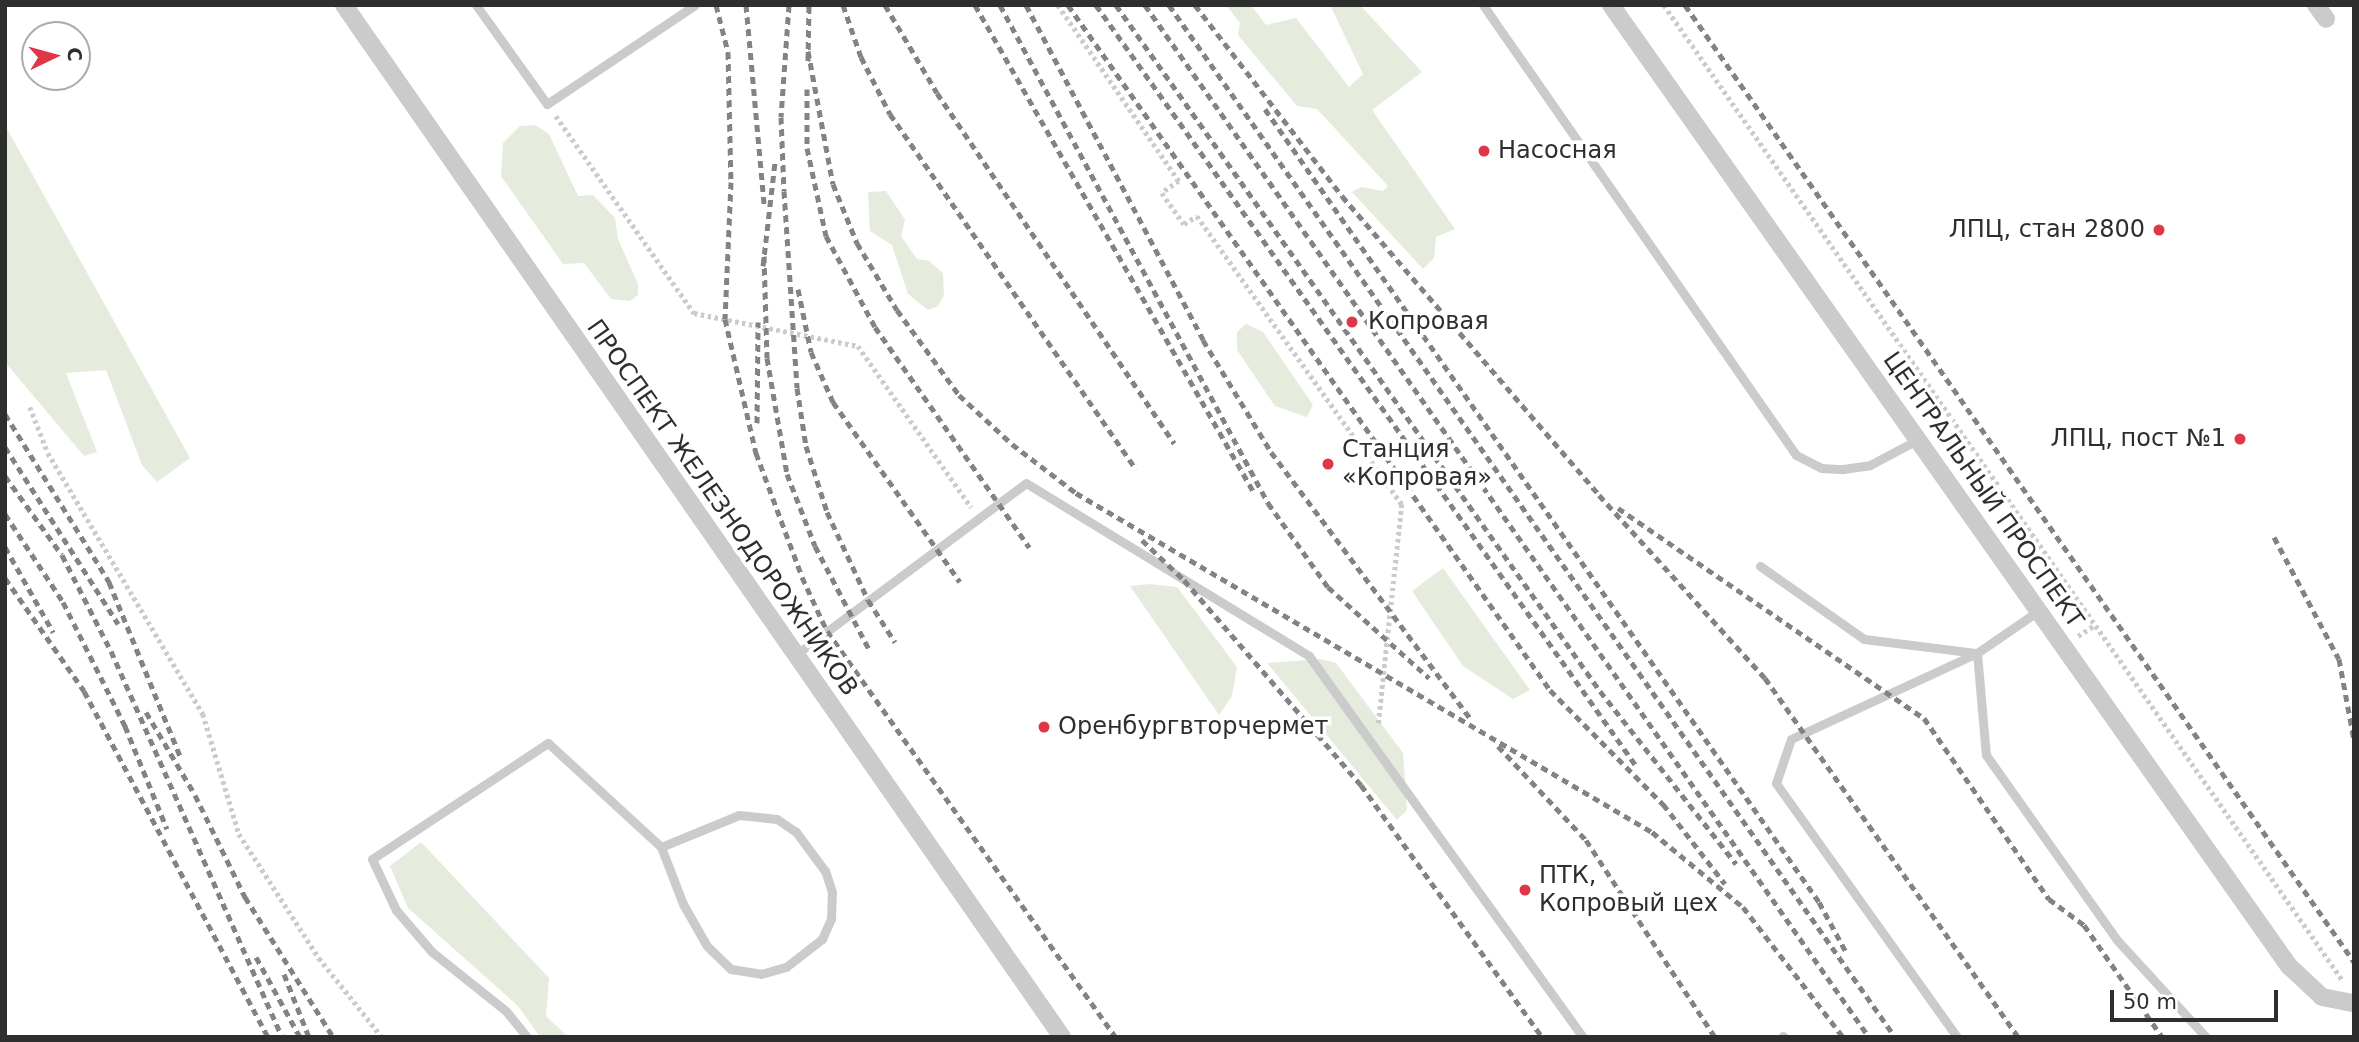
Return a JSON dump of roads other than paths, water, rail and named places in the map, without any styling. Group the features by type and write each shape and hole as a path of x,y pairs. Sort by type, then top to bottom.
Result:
{"street":[{"name":"ПРОСПЕКТ ЖЕЛЕЗНОДОРОЖНИКОВ","path":"344,5 794,656 1062,1037"},
{"name":"ЦЕНТРАЛЬНЫЙ ПРОСПЕКТ","path":"1611,5 2289,966 2322,997 2351,995"}],"lane":[{"path":"476,5 547,104 695,5"},
{"path":"1483,5 1796,455 1821,468 1843,469 1870,465 1917,440"},
{"path":"794,656 1026,483 1308,656 1583,1037"},
{"path":"1760,566 1864,639 1977,653"},
{"path":"1957,1037 1776,783 1791,739 1977,653 2038,611"},
{"path":"1977,653 1986,755 2117,940 2206,1037"},
{"path":"527,1037 506,1011 423,942 396,910 373,859 548,743 662,847 683,904 707,946 731,969 761,974 786,967 821,939 831,919 832,892 825,871 796,832 778,819 739,815 662,847"}],"railway":[{"path":"716,5 728,52 731,182 725,319 756,453 802,577 827,631 1116,1037"},
{"path":"746,5 764,204"},
{"path":"789,5 781,117 797,388 806,446 827,512 868,600 895,642"},
{"path":"808,61 809,5"},
{"path":"843,5 861,57 890,114 1136,469"},
{"path":"885,5 937,93 1174,443"},
{"path":"975,5 1253,491"},
{"path":"1000,5 1268,503 1328,587 1429,678"},
{"path":"1026,5 1203,340 1271,452 1471,719"},
{"path":"1068,5 1550,690 1663,804 1725,884"},
{"path":"1096,5 1637,767"},
{"path":"1116,5 1600,691 1736,864"},
{"path":"1145,5 1869,1037"},
{"path":"1169,5 1895,1037"},
{"path":"1195,5 1342,196 1599,495 1765,678 2018,1037"},
{"path":"1685,5 2354,962"},
{"path":"808,51 833,184 857,243 897,310 959,395 1012,444 1076,493 1652,832 1743,907 1843,1037"},
{"path":"807,89 807,148 826,236 875,327 1029,547"},
{"path":"1265,109 1819,902 1845,950"},
{"path":"763,266 775,162"},
{"path":"764,256 767,358 787,474 815,546 870,651"},
{"path":"798,289 811,352 833,402 960,582"},
{"path":"757,423 758,322"},
{"path":"5,414 109,582 180,756"},
{"path":"5,447 118,624"},
{"path":"5,476 62,555 111,651 282,1037"},
{"path":"1618,508 1924,718 2049,899 2084,925 2162,1037"},
{"path":"5,514 63,602 125,726 167,829"},
{"path":"2274,537 2339,659 2354,740"},
{"path":"1142,540 1184,580 1361,785 1542,1037"},
{"path":"5,547 53,632"},
{"path":"5,578 84,691 268,1037"},
{"path":"146,712 195,795 245,897 333,1037"},
{"path":"1498,746 1586,840 1715,1037"},
{"path":"256,957 300,1037"},
{"path":"284,974 309,1037"}],"place":[{"name":"Насосная","path":"1484,151"},
{"name":"ЛПЦ, стан 2800","path":"2159,230"},
{"name":"Копровая","path":"1352,322"},
{"name":"ЛПЦ, пост №1","path":"2240,439"},
{"name":"Станция «Копровая»","path":"1328,464"},
{"name":"Оренбургвторчермет","path":"1044,727"},
{"name":"ПТК, Копровый цех","path":"1525,890"}]}
